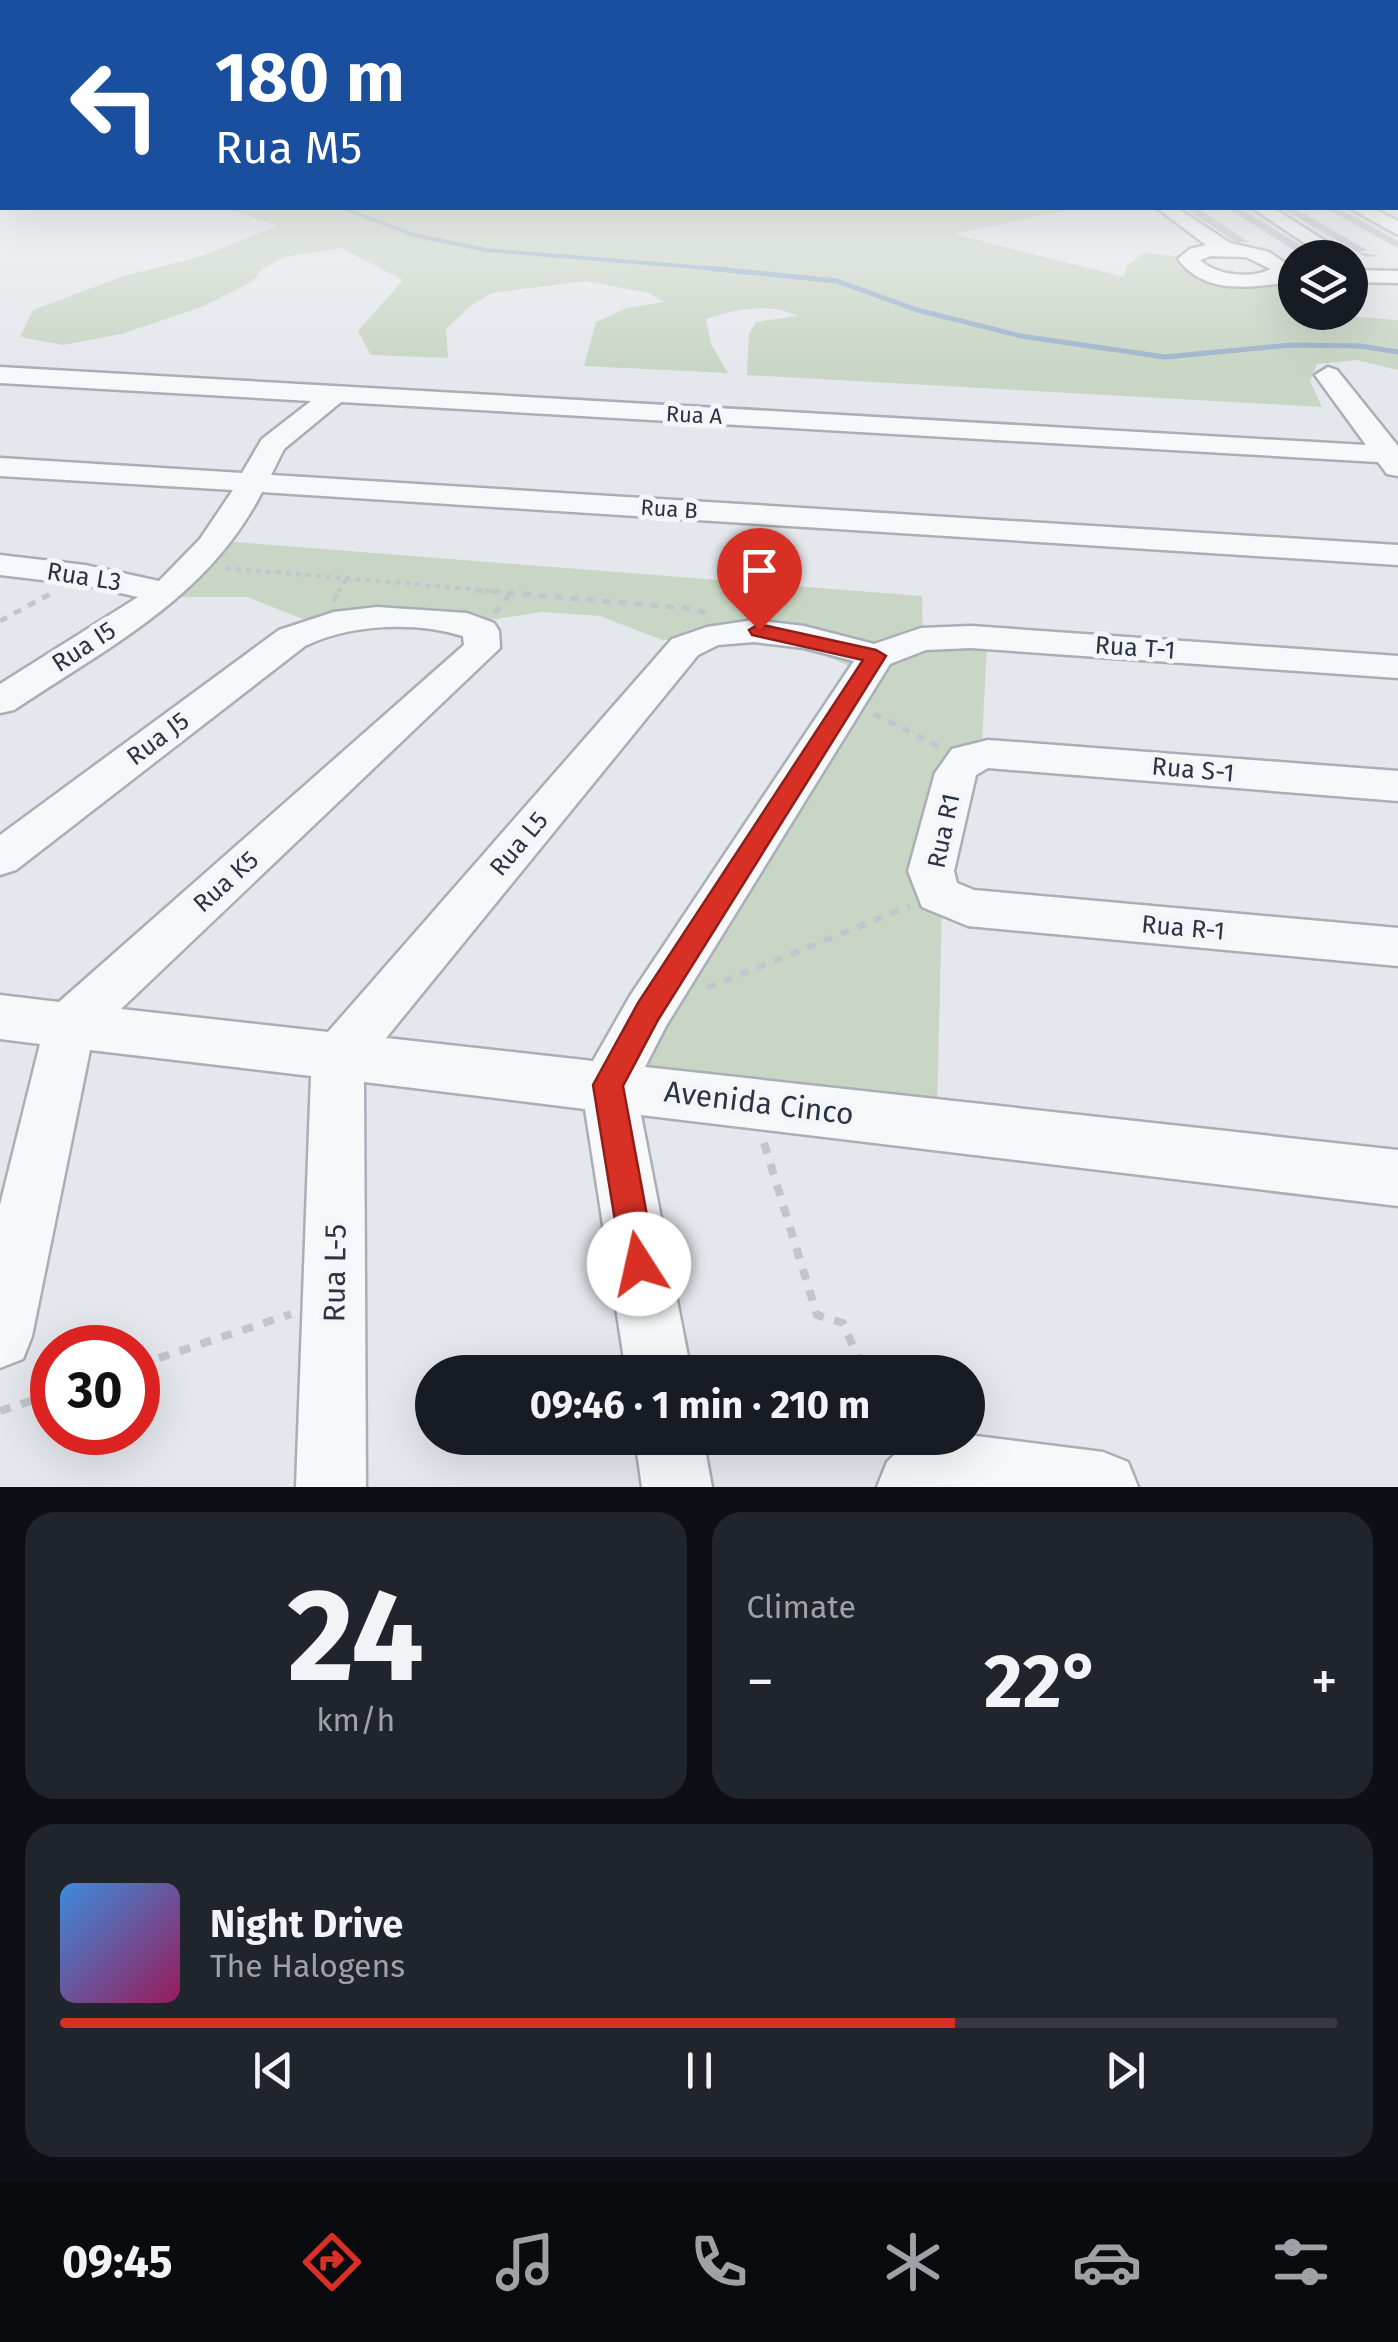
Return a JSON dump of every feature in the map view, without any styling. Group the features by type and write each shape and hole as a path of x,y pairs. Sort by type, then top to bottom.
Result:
{"street":[{"path":"1178,227 1215,250 1268,258 1278,266"},
{"path":"1189,227 1215,250"},
{"path":"1215,250 1188,259 1195,269 1206,274 1252,281 1278,275"},
{"path":"1368,276 1398,277"},
{"path":"1328,375 1394,461"},
{"name":"Rua A","path":"0,376 1394,461"},
{"name":"Rua I5","path":"0,702 167,593 240,505 272,445 334,395"},
{"name":"Rua B","path":"0,467 1398,555"},
{"name":"Rua L3","path":"0,565 85,575 167,593"},
{"name":"Rua K5","path":"70,1024 482,648 481,631 467,624 344,617 318,624"},
{"name":"Rua J5","path":"0,858 292,638 318,624"},
{"path":"655,1355 608,1085 648,1012 876,656 759,630 716,633"},
{"name":"Rua L5","path":"338,1058 685,647 716,633"},
{"name":"Rua T-1","path":"876,656 921,639 971,636 1398,667"},
{"name":"Rua S-1","path":"977,756 1398,786"},
{"name":"Rua R1","path":"953,902 931,871 956,773 977,756"},
{"name":"Rua R-1","path":"953,902 1398,947"},
{"name":"Avenida Cinco","path":"0,1017 1398,1178"},
{"path":"0,1336 70,1024"},
{"name":"Rua L-5","path":"332,1487 338,1058"},
{"path":"672,1455 678,1487"},
{"path":"912,1487 932,1465 1103,1487"}],"path":[{"path":"193,565 696,609 720,620 716,633"},
{"path":"0,620 85,575"},
{"path":"847,701 977,756"},
{"path":"648,1012 953,902"},
{"path":"752,1102 818,1315 843,1323 857,1355"},
{"path":"160,1358 334,1300"},
{"path":"0,1411 30,1401"}],"green space":[{"path":"274,227 985,227 954,234 1124,277 1126,267 1143,253 1177,256 1197,276 1212,281 1278,285 1278,330 1368,330 1368,318 1398,320 1398,370 1357,360 1317,364 1310,381 1322,407 747,375 749,333 756,322 797,316 765,308 706,319 711,344 728,373 584,366 596,322 627,308 664,302 649,293 585,281 492,293 470,306 446,329 448,358 371,355 358,331 403,280 341,248 285,257 261,270 253,281 204,306 121,334 63,345 20,337 33,310 124,276 202,256"},
{"path":"222,541 922,596 923,641 987,644 982,743 942,908 937,1109 625,1077 879,672 849,666 790,640 662,640 600,616 542,612 489,620 303,619 247,597 172,597"}],"building":[{"path":"1214,227 1227,227 1249,242 1236,242"},
{"path":"1258,227 1271,227 1292,240 1278,240"},
{"path":"1315,227 1328,227 1350,240 1337,240"},
{"path":"1360,227 1373,227 1398,241 1398,248"}],"waterway":[{"path":"394,227 486,250 732,270"},
{"path":"707,268 837,281 917,310 1021,336 1165,357 1291,345 1360,346 1398,352"}],"route":[{"path":"639,1264 608,1085 648,1012 876,656 759,630"}]}
